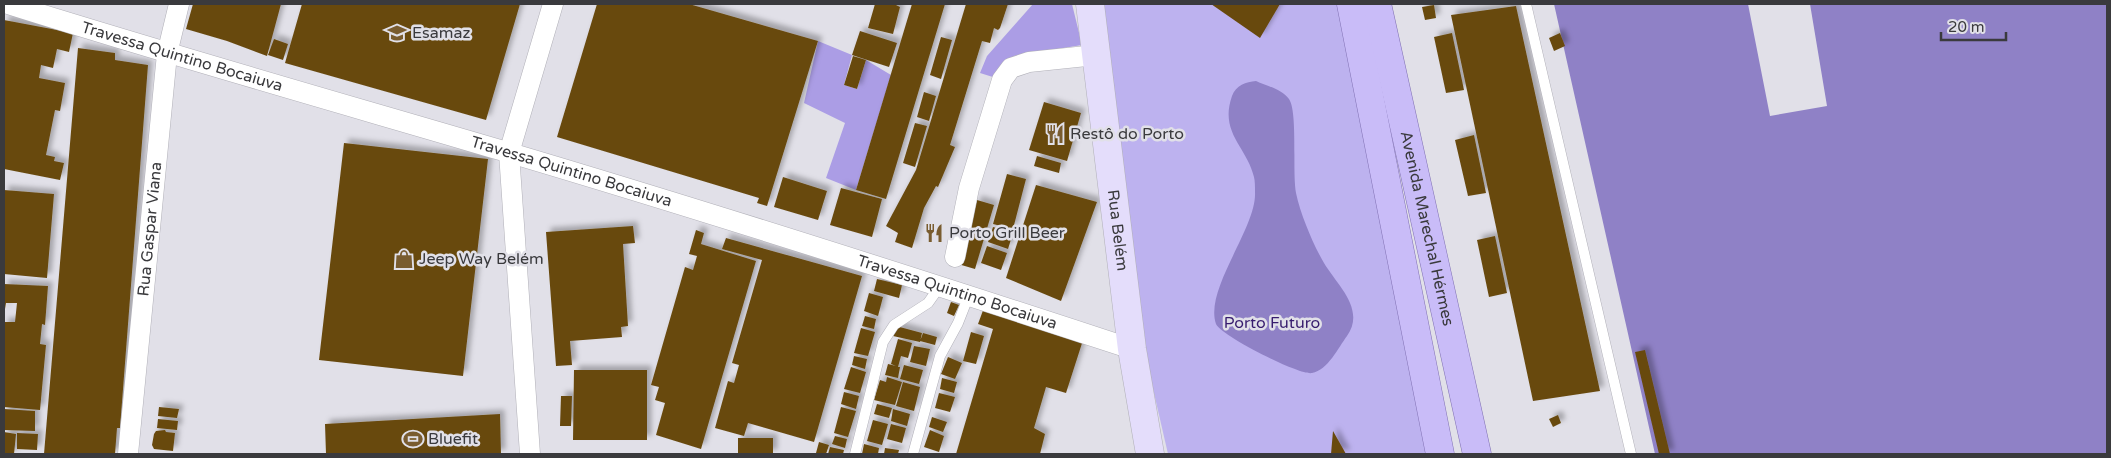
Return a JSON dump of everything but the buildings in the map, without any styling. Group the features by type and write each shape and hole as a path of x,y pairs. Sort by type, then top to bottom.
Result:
{"main road":[{"name":"Avenida Marechal Hérmes","path":"1351,4 1439,450"},
{"name":"Avenida Marechal Hérmes","path":"1377,4 1475,446"},
{"path":"1439,450 1475,446"}],"street":[{"name":"Travessa Quintino Bocaiuva","path":"8,4 168,54 509,153 969,295 1132,349"},
{"name":"Rua Gaspar Viana","path":"128,454 168,54 171,30 179,4"},
{"path":"530,454 509,153 553,4"},
{"name":"Rua Belém","path":"1090,4 1132,349 1150,454"},
{"path":"955,257 969,188 1002,80 1012,68 1029,62 1096,55"}],"lane":[{"path":"1526,4 1631,454"},
{"path":"855,454 883,342 887,333 904,317 928,303 940,286"},
{"path":"913,454 940,356 958,323 969,295"}],"green space":[{"name":"Porto Futuro","path":"1103,4 1337,4 1432,454 1168,454 1145,354"}],"shaded area":[{"path":"1033,4 1072,4 1082,45 1014,56 1002,68 996,78 980,73 987,56"},
{"path":"1554,4 1748,4 1770,116 1827,106 1810,4 2107,4 2107,454 1655,454"},
{"path":"818,41 852,55 844,85 857,89 866,60 891,75 856,190 826,178 845,123 804,103"},
{"path":"1256,81 1278,90 1289,99 1292,106 1295,183 1299,205 1319,254 1352,307 1352,326 1347,336 1328,363 1323,368 1312,373 1292,368 1261,354 1231,337 1216,324 1214,310 1217,294 1248,223 1255,192 1251,166 1231,130 1229,109 1236,89 1245,83"}],"place":[{"name":"Esamaz","path":"397,33"},
{"name":"Restô do Porto","path":"1055,134"},
{"name":"Porto Grill Beer","path":"934,233"},
{"name":"Jeep Way Belém","path":"404,259"},
{"name":"Bluefit","path":"413,439"}]}
